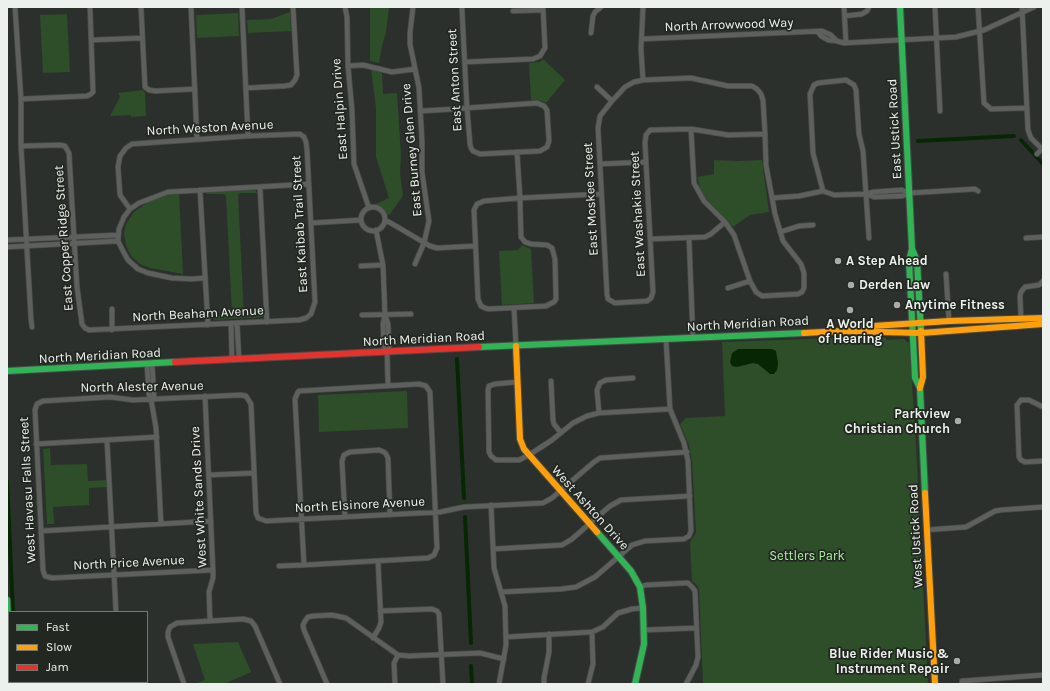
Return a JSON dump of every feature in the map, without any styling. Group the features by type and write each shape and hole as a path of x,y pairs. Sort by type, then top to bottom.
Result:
{"main road":[{"name":"East Ustick Road","path":"900,7 910,193 912,249 909,261 913,332"},
{"name":"East Ustick Road","path":"912,249 917,261 920,323"},
{"name":"North Meridian Road","path":"842,331 858,326 1021,318 1043,324"},
{"name":"North Meridian Road","path":"7,371 387,351 842,331 921,333 1036,321 1043,318"},
{"name":"West Ustick Road","path":"920,323 923,377 920,388 935,684"},
{"name":"West Ustick Road","path":"913,332 915,378 920,388"},
{"name":"West Ashton Drive","path":"516,346 520,439 524,449 619,556 631,571 640,587 643,608 644,644 635,684"},
{"path":"7,600 8,620"}],"street":[{"path":"15,7 26,246 32,327"},
{"path":"20,99 87,96 91,94 94,89 90,7"},
{"path":"141,7 145,84 147,88 154,91 195,89"},
{"path":"191,7 197,139"},
{"path":"242,7 248,136"},
{"path":"246,88 284,86 291,84 295,80 297,75 294,7"},
{"name":"East Halpin Drive","path":"346,7 354,164 369,208"},
{"name":"East Burney Glen Drive","path":"413,7 410,44 419,88 422,172 429,221 424,243 416,264"},
{"name":"East Anton Street","path":"462,7 470,144 473,151 480,154 517,152"},
{"path":"591,34 593,16 601,7"},
{"path":"643,80 641,49 644,7"},
{"path":"844,7 846,43"},
{"path":"845,16 862,14 869,7"},
{"path":"935,7 940,111"},
{"path":"978,7 983,99 987,107 991,109 1027,108"},
{"path":"1022,7 1029,135 1042,149 1037,154"},
{"name":"North Arrowwood Way","path":"642,39 818,32 821,36 828,40 846,43 936,39 956,37 980,31 1034,7"},
{"path":"465,62 533,59 540,56 545,48 543,8 513,11"},
{"path":"92,40 142,38"},
{"path":"348,66 363,65 392,72 415,69"},
{"name":"East Moskee Street","path":"651,298 647,301 615,302 608,299 598,128 600,116 625,87 634,82 643,80 691,78 728,86 752,86 757,89 763,100 765,134"},
{"path":"823,192 812,153 811,89 818,83 846,80 854,85 856,90 859,134 863,151 867,194 869,238"},
{"path":"597,87 612,101"},
{"path":"421,111 537,104 544,106 548,114 550,141 547,147 540,151 517,152 520,198 522,237 526,242 531,244 547,245 552,248 554,253 557,294 554,302 546,306 488,309 481,306 478,299 474,210 477,204 484,201 520,198 601,194"},
{"path":"691,129 728,135 765,134 766,165 775,214 780,232 783,241 801,264 804,273 804,288 802,292 798,294 762,296 756,292 750,281 734,235 725,222 704,201 694,182 691,129"},
{"name":"East Washakie Street","path":"651,298 653,292 646,162 646,135 650,130 691,129"},
{"name":"North Weston Avenue","path":"130,209 121,198 119,191 118,163 120,156 129,146 136,143 300,134"},
{"name":"East Kaibab Trail Street","path":"300,134 304,137 306,142 309,184 315,302 311,314"},
{"name":"East Copper Ridge Street","path":"21,146 60,145 65,146 69,153 77,287 81,319 85,328"},
{"path":"600,164 646,162"},
{"path":"205,278 172,278 143,272 133,265 128,260 118,241 118,228 124,216 130,209 139,203 168,192 309,184"},
{"path":"260,187 267,322"},
{"path":"772,198 823,192 834,195 867,194 873,192 902,190 910,193 975,188 978,191"},
{"path":"200,190 208,325"},
{"path":"372,207 379,209 384,214 385,221 382,227 376,230 364,227 361,220 363,212 369,208 372,207"},
{"path":"311,223 361,220"},
{"path":"385,221 424,243 437,248 476,246"},
{"path":"651,240 705,237 712,234 725,222"},
{"path":"780,232 799,226 813,225"},
{"path":"376,230 383,265 385,315 382,324 384,347 387,351 388,386"},
{"path":"7,240 118,235"},
{"path":"1026,238 1043,237"},
{"path":"689,238 693,338"},
{"path":"7,247 118,241"},
{"path":"361,266 383,265"},
{"path":"946,274 948,321"},
{"path":"728,288 750,281"},
{"path":"1021,318 1020,296 1023,289 1041,283"},
{"path":"514,308 516,346"},
{"path":"112,309 112,330"},
{"name":"North Beaham Avenue","path":"85,328 94,331 267,322 299,320 306,318 311,314"},
{"path":"362,315 411,314"},
{"path":"231,323 236,359"},
{"path":"236,359 237,323"},
{"path":"501,592 561,589 576,586 595,577 629,547 639,542 684,539 689,537 691,531 687,452 670,409 666,339"},
{"path":"150,364 154,395 151,399 157,437 161,523"},
{"path":"599,413 597,390 600,383 606,380 633,378"},
{"path":"517,382 489,386 487,393 490,452 493,458 500,461 519,460 529,456 578,420 599,413 670,409"},
{"path":"551,382 552,420 560,433"},
{"path":"279,566 304,565 428,558 434,555 436,548 430,392 426,386 419,384 298,392 295,399 304,565"},
{"name":"North Alester Avenue","path":"37,404 43,401 110,397 128,400 241,395 248,398 251,404 254,473"},
{"name":"West White Sands Drive","path":"205,396 214,570 209,592 210,621"},
{"path":"1043,407 1029,400 1021,400 1017,405 1019,457 1025,462 1043,461"},
{"name":"West Havasu Falls Street","path":"37,404 35,410 36,444 43,570 45,576"},
{"path":"36,444 157,437"},
{"path":"107,440 116,611"},
{"path":"345,517 342,461 344,454 350,452 379,450 384,452 388,458 390,515"},
{"name":"North Elsinore Avenue","path":"254,473 256,513 258,518 266,521 390,515 435,512 464,507 543,503 552,498 600,458 687,452"},
{"path":"209,475 254,473"},
{"path":"493,549 562,545 572,540 610,506 621,500 690,496"},
{"path":"491,506 495,572 505,606 506,637 499,684"},
{"path":"926,530 966,527 995,511 1000,510 1043,507"},
{"path":"41,530 211,521"},
{"path":"373,638 380,628 381,622 378,561"},
{"name":"North Price Avenue","path":"45,576 52,578 214,570"},
{"path":"640,587 646,585 685,583 692,586 694,591 697,661 686,684"},
{"path":"506,637 592,632 603,627 618,613 643,608"},
{"path":"380,611 432,609 437,611 439,614 442,656 442,684"},
{"path":"327,684 304,630 305,620 308,617 332,615 346,618 398,655 442,656 480,653 504,658"},
{"path":"184,684 168,637 170,627 177,623 243,619 251,621 255,626 280,684"},
{"path":"644,630 696,628"},
{"path":"588,684 594,657 592,632"},
{"path":"544,684 550,634"},
{"path":"395,684 394,662 398,655"},
{"path":"962,682 1043,675"},
{"path":"1007,677 1008,684"}],"green space":[{"path":"370,7 389,7 386,32 379,63 370,61"},
{"path":"290,12 291,31 248,33 247,20 271,19"},
{"path":"238,13 239,36 197,38 196,15"},
{"path":"67,14 70,72 43,73 40,15"},
{"path":"543,59 565,80 546,103 531,100 529,63 540,62"},
{"path":"371,69 382,73 383,94 397,93 401,156 400,174 403,196 388,215 381,207 373,205 389,198 376,157 376,108"},
{"path":"143,90 145,93 146,116 110,116 120,97 118,93"},
{"path":"714,160 762,160 769,212 750,215 733,227 707,200 701,191 697,177 714,174"},
{"path":"255,189 257,193 240,193 238,195 244,315 264,315 262,317 214,320 212,316 230,315 232,313 226,196 224,194 206,194 208,191"},
{"path":"174,193 179,193 183,274 150,268 140,264 129,252 124,234 126,224 134,212 148,202"},
{"path":"522,245 531,249 534,303 502,305 499,251 518,250"},
{"name":"Settlers Park","path":"865,337 886,338 886,340 904,339 909,343 915,426 928,684 703,684 699,589 692,581 690,542 696,533 692,461 689,445 680,424 686,418 725,416 722,342"},
{"path":"407,391 408,428 319,432 318,395"},
{"path":"50,448 51,465 87,464 88,481 107,480 107,487 89,488 89,505 53,507 54,524 47,524 43,449"},
{"path":"238,642 251,672 224,684 195,684 205,680 193,644"}],"shaded area":[{"path":"738,349 772,349 776,351 778,363 777,370 774,374 770,374 758,364 753,363 737,367 732,366 730,362 732,353"}],"waterway":[{"path":"918,141 1014,136"},
{"path":"1021,140 1043,164"},
{"path":"457,359 464,498"},
{"path":"7,481 13,611"},
{"path":"465,517 471,643"},
{"path":"471,666 472,684"}],"traffic: fast":[{"path":"900,7 912,249 917,261 921,331"},
{"path":"912,249 909,261 915,378 920,388 925,493"},
{"path":"479,347 804,333"},
{"path":"7,371 175,362"},
{"path":"597,532 631,571 640,587 643,608 644,644 635,684"},
{"path":"7,600 8,620"}],"traffic: slow":[{"path":"847,330 858,327 949,321 1043,318"},
{"path":"804,333 842,331 921,333 1043,324"},
{"path":"920,388 923,377 921,331"},
{"path":"516,346 520,439 524,449 597,532"},
{"path":"925,493 935,684"}],"traffic: jam":[{"path":"175,362 479,347"}],"place":[{"name":"A Step Ahead","path":"838,261"},
{"name":"Derden Law","path":"851,285"},
{"name":"Anytime Fitness","path":"897,305"},
{"name":"A World of Hearing","path":"850,310"},
{"name":"Parkview Christian Church","path":"958,421"},
{"name":"Blue Rider Music & Instrument Repair","path":"957,661"}]}
